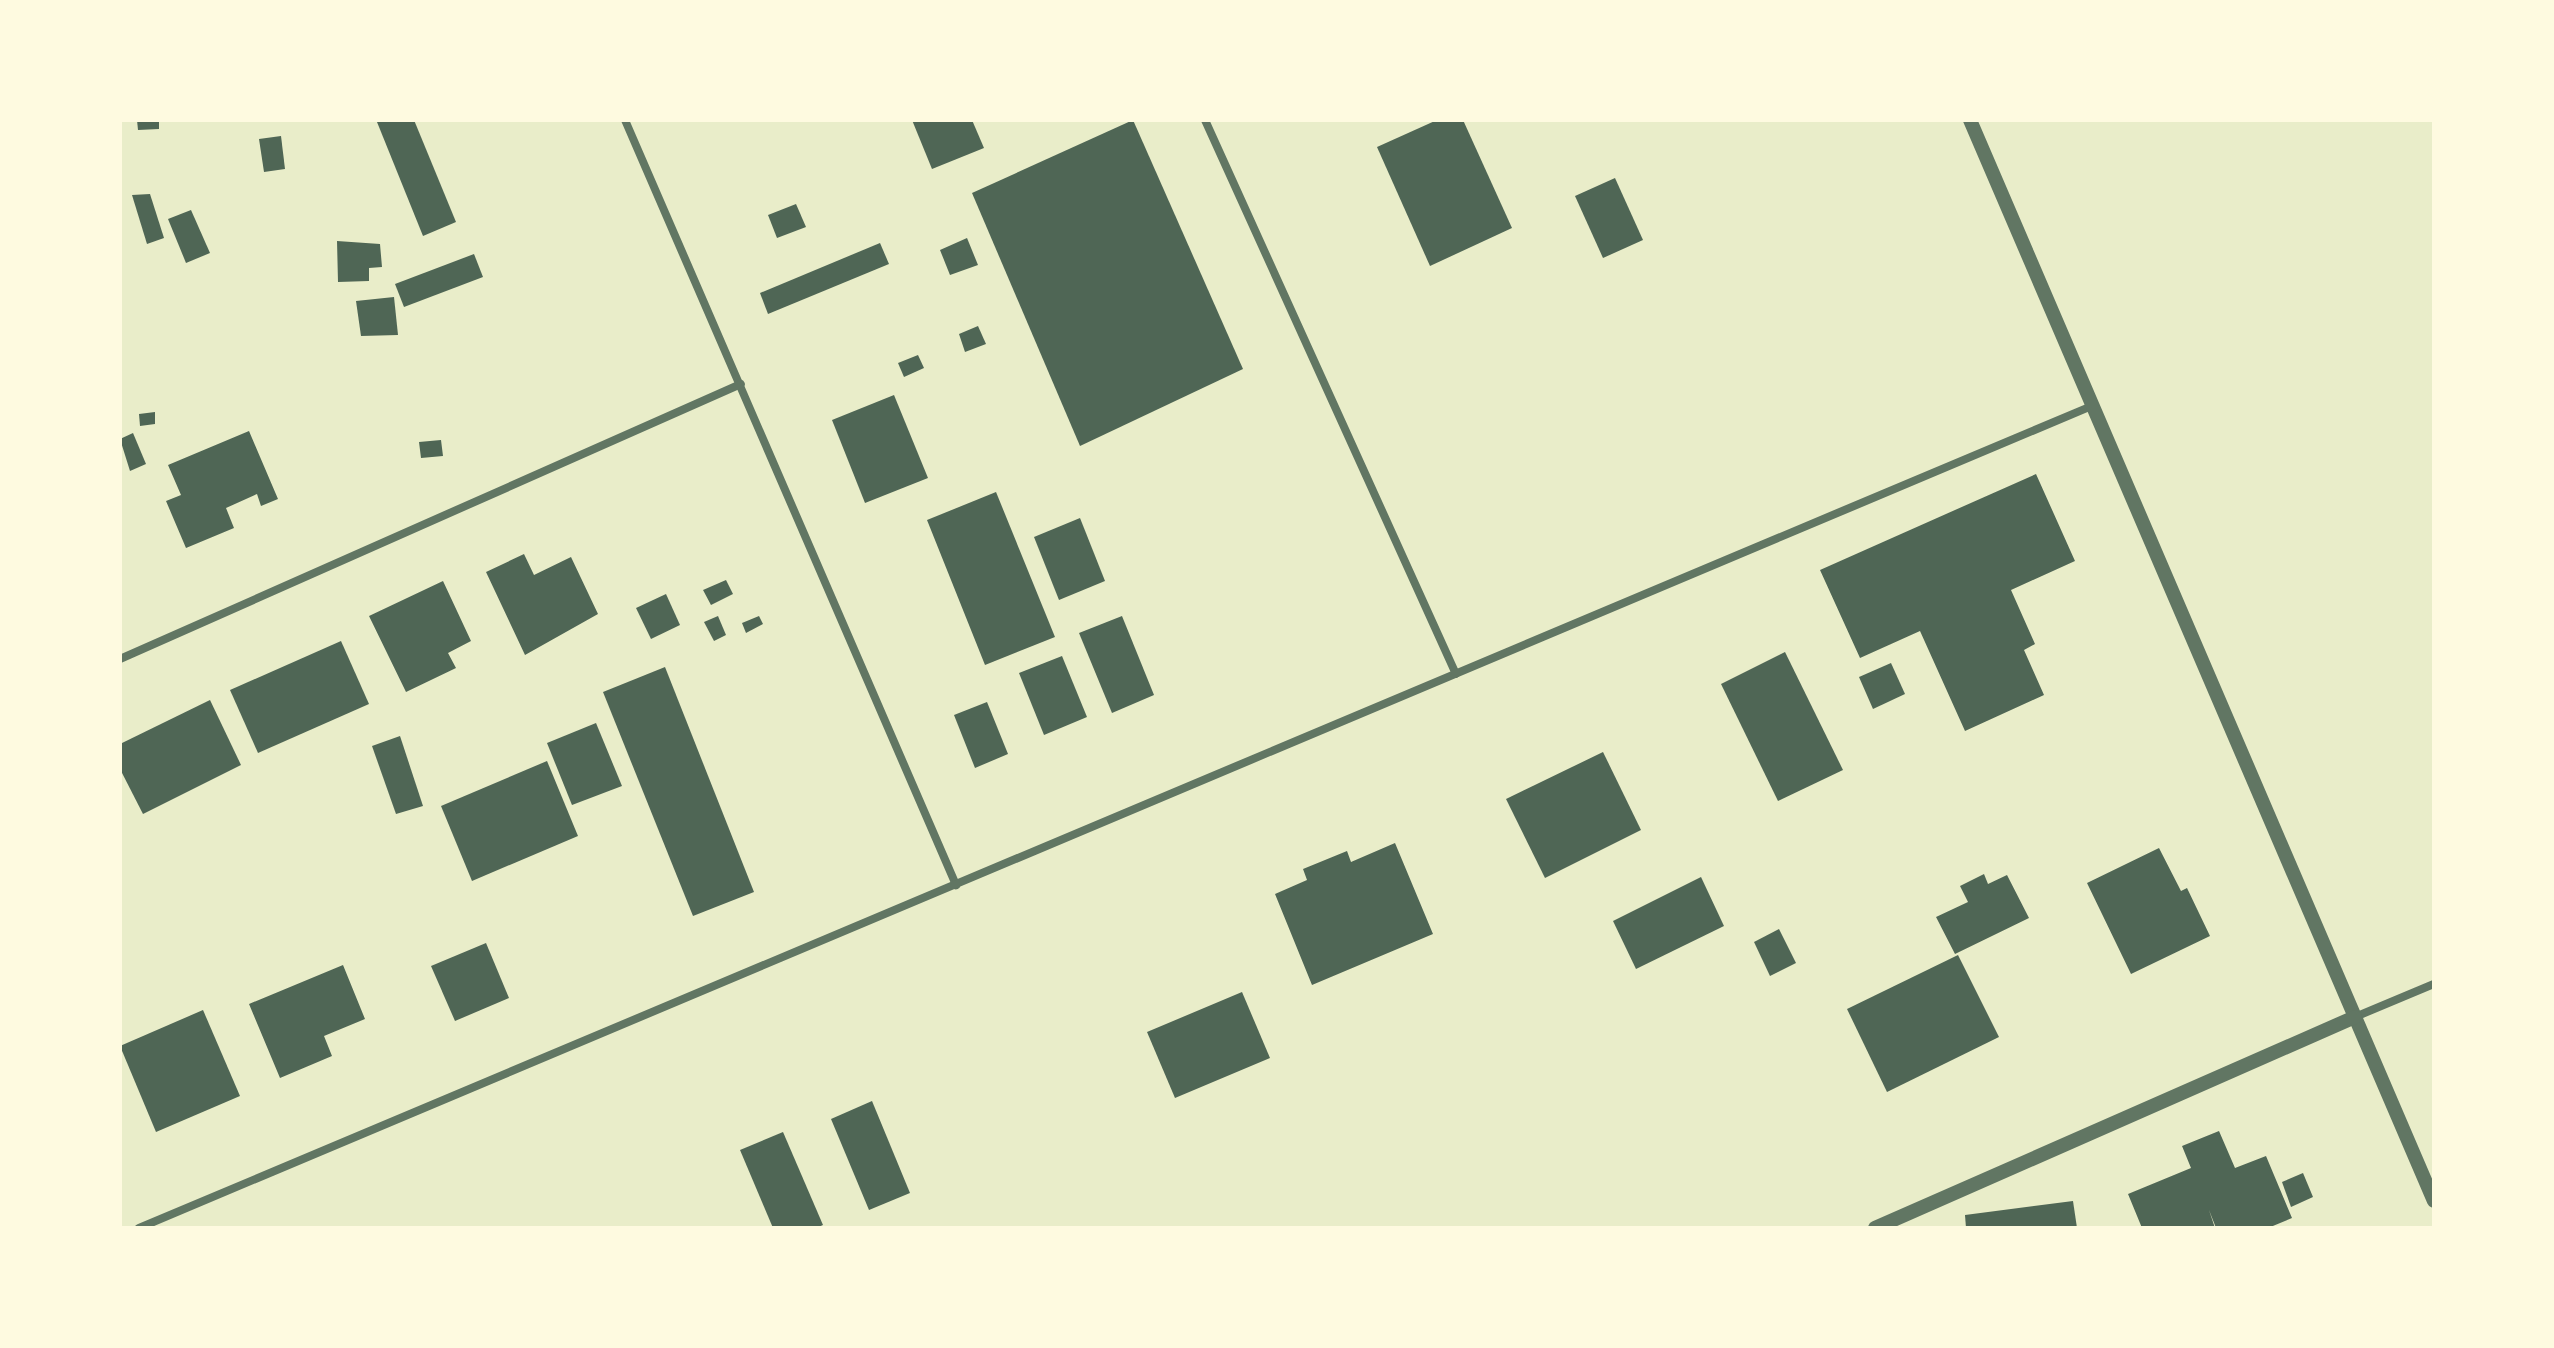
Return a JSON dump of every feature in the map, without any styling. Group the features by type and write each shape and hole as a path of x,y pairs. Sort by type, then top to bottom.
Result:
{"street":[{"path":"625,120 956,885"},
{"path":"1205,120 1456,674"},
{"path":"1970,120 2434,1201"},
{"path":"120,659 741,384"},
{"path":"139,1228 2092,406"},
{"path":"1875,1228 2434,984"}],"building":[{"path":"137,120 159,120 159,129 138,130"},
{"path":"414,120 456,222 423,236 377,122"},
{"path":"912,120 972,120 984,148 932,169"},
{"path":"1133,120 1243,369 1080,446 972,193"},
{"path":"1437,120 1463,120 1512,228 1430,266 1377,147"},
{"path":"281,136 285,169 264,172 259,139"},
{"path":"1615,178 1643,240 1603,258 1575,196"},
{"path":"150,194 164,238 147,244 132,195"},
{"path":"796,204 806,227 777,238 768,215"},
{"path":"191,210 210,253 186,263 168,219"},
{"path":"967,238 978,265 950,275 940,250"},
{"path":"337,241 380,244 382,267 369,268 369,281 338,282"},
{"path":"880,243 889,264 768,314 760,293"},
{"path":"474,254 483,277 404,307 395,284"},
{"path":"394,297 398,335 361,336 356,301"},
{"path":"978,326 986,344 965,352 959,334"},
{"path":"918,355 924,368 904,377 898,363"},
{"path":"894,395 928,478 865,503 832,420"},
{"path":"155,412 155,424 140,426 139,414"},
{"path":"249,431 278,499 261,506 257,494 226,508 234,528 186,548 166,501 181,495 168,465"},
{"path":"133,433 146,464 130,471 120,439"},
{"path":"441,440 443,456 421,458 419,442"},
{"path":"2036,474 2075,561 2011,590 2035,644 2024,650 2044,695 1965,731 1920,631 1860,658 1820,570"},
{"path":"996,492 1055,637 985,665 927,520"},
{"path":"1080,518 1105,581 1059,600 1034,537"},
{"path":"524,554 534,575 571,557 598,614 525,655 486,572"},
{"path":"726,580 733,594 711,605 703,590"},
{"path":"443,581 471,641 448,653 456,668 406,692 369,616"},
{"path":"666,594 680,625 651,639 636,608"},
{"path":"718,616 726,635 714,641 704,622"},
{"path":"759,616 763,624 746,633 742,623"},
{"path":"1122,616 1154,695 1112,713 1079,633"},
{"path":"341,641 369,704 258,753 230,690"},
{"path":"1785,652 1843,770 1778,801 1721,684"},
{"path":"1062,656 1087,717 1044,735 1019,673"},
{"path":"1891,663 1905,694 1873,709 1859,677"},
{"path":"665,667 754,892 693,916 603,692"},
{"path":"210,700 241,765 143,814 120,769 120,744"},
{"path":"987,702 1008,754 975,768 954,715"},
{"path":"596,723 622,786 572,805 547,743"},
{"path":"400,736 423,806 396,814 372,746"},
{"path":"1603,752 1641,830 1545,878 1506,799"},
{"path":"547,761 578,836 472,881 441,806"},
{"path":"1395,843 1433,934 1312,985 1275,894 1307,880 1303,869 1347,851 1351,862"},
{"path":"2159,848 2181,891 2187,888 2210,936 2131,974 2087,883"},
{"path":"1984,874 1988,884 2007,875 2029,918 1955,954 1936,917 1968,902 1960,886"},
{"path":"1701,877 1724,926 1636,969 1613,921"},
{"path":"1779,929 1796,963 1770,976 1754,942"},
{"path":"486,943 509,998 455,1021 431,966"},
{"path":"1958,955 1999,1037 1887,1092 1847,1009"},
{"path":"343,965 365,1019 324,1036 332,1056 280,1078 249,1004"},
{"path":"1242,992 1270,1058 1175,1098 1147,1032"},
{"path":"203,1010 240,1096 156,1132 120,1046"},
{"path":"872,1101 910,1193 869,1210 831,1119"},
{"path":"2219,1131 2235,1168 2266,1156 2292,1218 2268,1228 2216,1228 2209,1210 2215,1228 2142,1228 2128,1194 2191,1168 2182,1146"},
{"path":"783,1132 823,1225 816,1228 773,1228 740,1150"},
{"path":"2303,1173 2313,1197 2291,1207 2282,1182"},
{"path":"2073,1201 2077,1228 1966,1228 1965,1215"}]}
